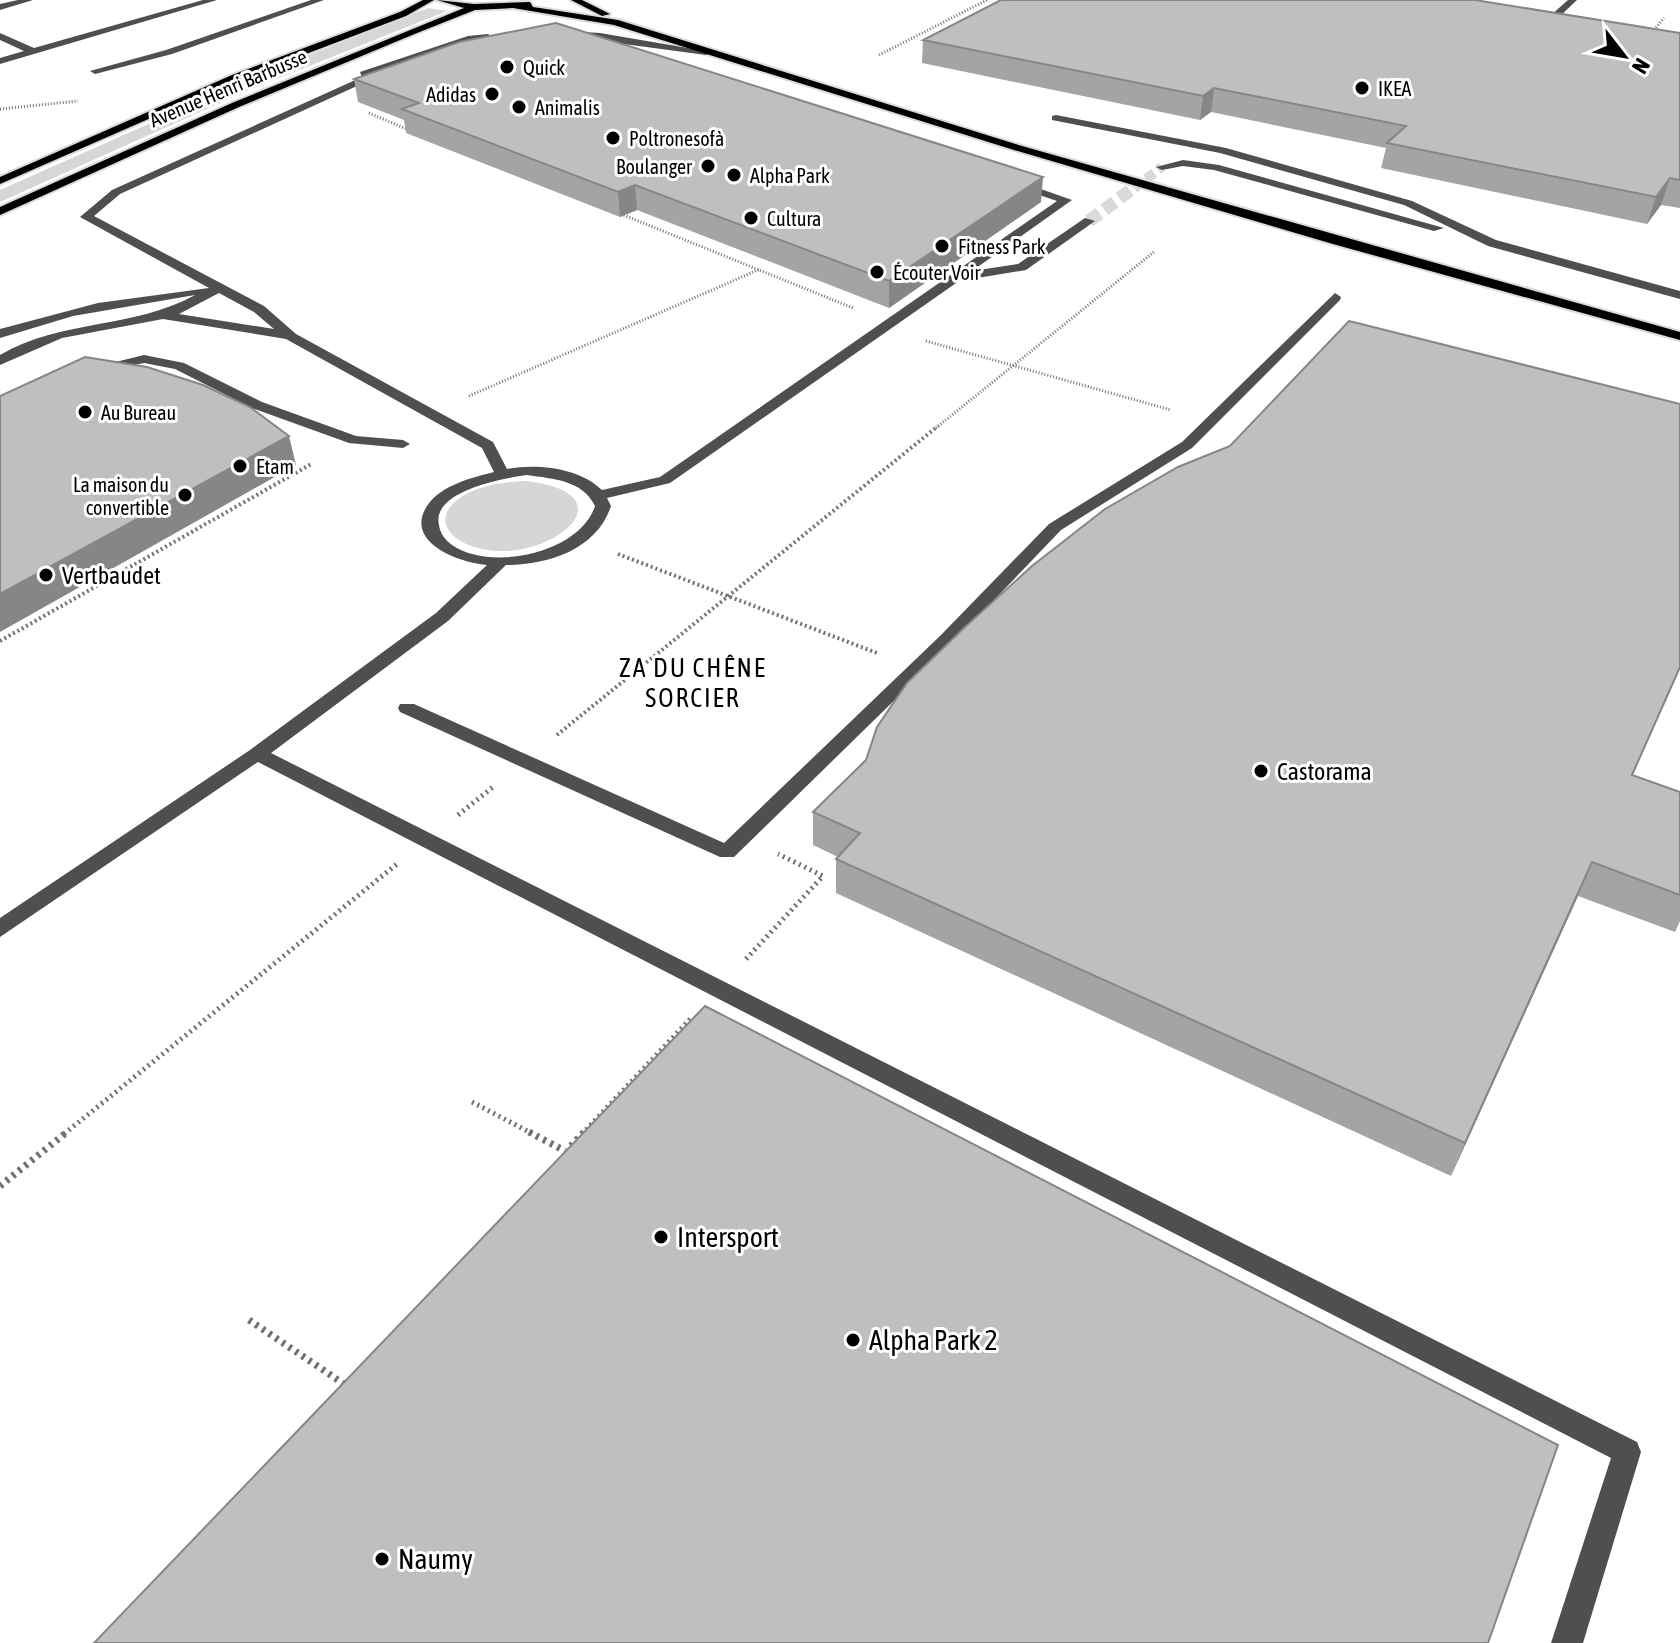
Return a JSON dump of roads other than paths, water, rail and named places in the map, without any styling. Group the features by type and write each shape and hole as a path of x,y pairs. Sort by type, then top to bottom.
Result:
{"main road":[{"name":"Avenue Henri Barbusse","path":"0,181 192,96 403,14 430,0"},
{"path":"441,0 474,7 517,7 615,22 1322,237 1680,336"},
{"path":"517,7 549,0"},
{"path":"575,0 604,13 615,22"},
{"name":"Avenue Henri Barbusse","path":"0,211 296,77 474,7"}],"street":[{"path":"0,7 29,0"},
{"path":"0,61 213,0"},
{"path":"95,71 169,52 320,0"},
{"path":"1566,20 1553,18 1573,0"},
{"path":"608,49 564,34 550,34 600,36 706,52"},
{"path":"0,36 34,52"},
{"path":"502,473 488,445 291,337 259,309 86,217 116,192 352,85 397,66 512,36"},
{"path":"475,53 496,43 491,39"},
{"path":"321,100 384,83"},
{"path":"1056,118 1222,150 1408,203 1492,243"},
{"path":"1162,167 1183,163 1215,167 1680,295"},
{"path":"599,495 665,480 1066,200 1007,181"},
{"path":"953,278 1022,267 1089,221"},
{"path":"0,361 46,338 91,326 164,315 218,288"},
{"path":"0,334 44,317 91,306 218,288"},
{"path":"407,708 727,852 917,668 1055,527 1187,445 1335,297"},
{"path":"164,315 291,337"},
{"path":"86,374 100,367 144,359 179,366 257,405 354,440 403,444"},
{"path":"527,470 561,474 588,485 599,495 604,506 596,529 583,540 543,557 500,562 474,559 453,552 437,541 430,528 431,514 441,500 457,488 502,473 527,470"},
{"path":"0,929 257,754 442,617 500,562"},
{"path":"257,754 1627,1452 1567,1643"}],"tunnel":[{"path":"1134,188 1162,167"},
{"path":"1089,221 1136,186"}],"place":[{"name":"Quick","path":"507,67"},
{"name":"IKEA","path":"1362,88"},
{"name":"Adidas","path":"492,94"},
{"name":"Animalis","path":"519,107"},
{"name":"Poltronesofà","path":"613,138"},
{"name":"Boulanger","path":"708,166"},
{"name":"Alpha Park","path":"734,175"},
{"name":"Cultura","path":"751,218"},
{"name":"Fitness Park","path":"942,246"},
{"name":"Écouter Voir","path":"877,272"},
{"name":"Au Bureau","path":"85,412"},
{"name":"Etam","path":"240,466"},
{"name":"La maison du convertible","path":"185,495"},
{"name":"Vertbaudet","path":"46,575"},
{"name":"Castorama","path":"1261,771"},
{"name":"Intersport","path":"661,1237"},
{"name":"Alpha Park 2","path":"853,1340"},
{"name":"Naumy","path":"382,1559"}],"district":[{"name":"ZA DU CHÊNE SORCIER","path":"693,683"}]}
